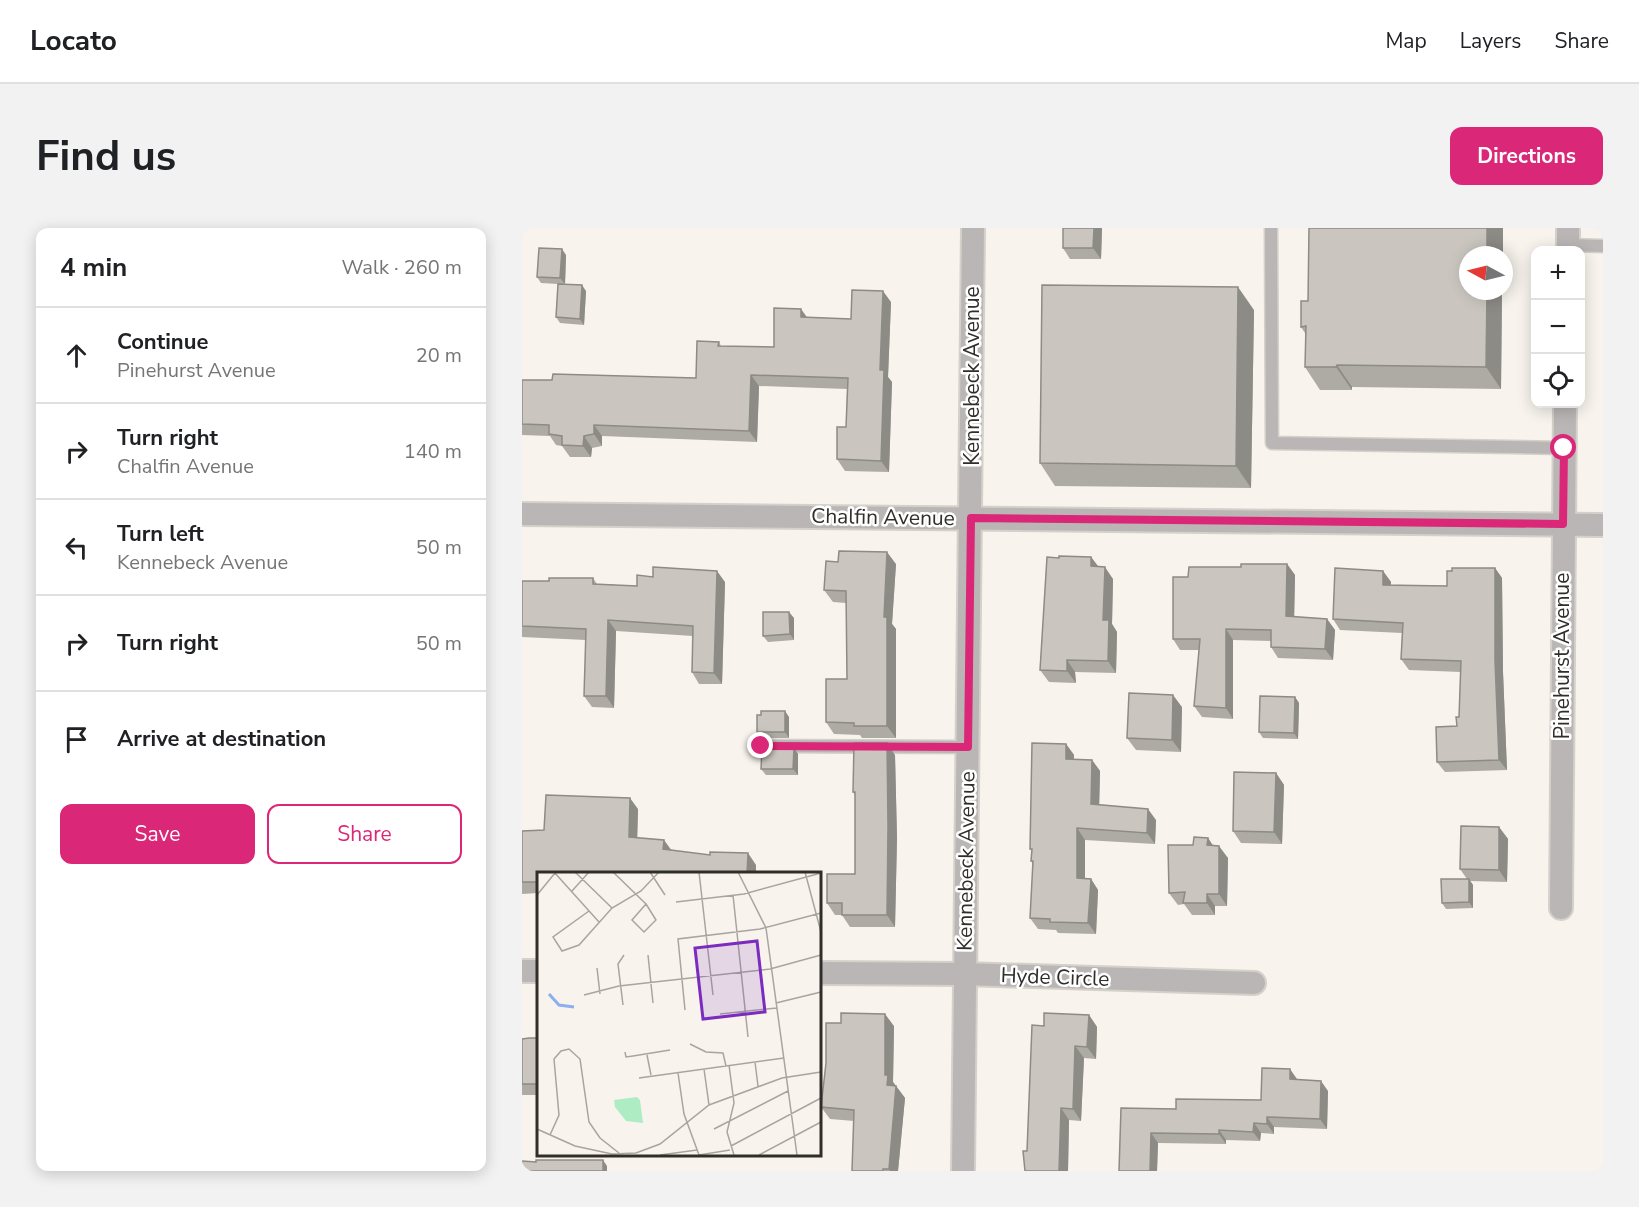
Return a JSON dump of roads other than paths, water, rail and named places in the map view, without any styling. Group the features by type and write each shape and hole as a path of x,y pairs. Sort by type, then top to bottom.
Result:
{"street":[{"name":"Kennebeck Avenue","path":"963,1171 973,228"},
{"name":"Pinehurst Avenue","path":"1561,908 1565,408"},
{"name":"Chalfin Avenue","path":"522,514 1603,525"},
{"name":"Hyde Circle","path":"820,973 965,974 1254,983"}],"lane":[{"path":"1271,228 1272,443 1564,448"},
{"path":"1568,241 1603,246"},
{"path":"761,746 968,747"}]}
